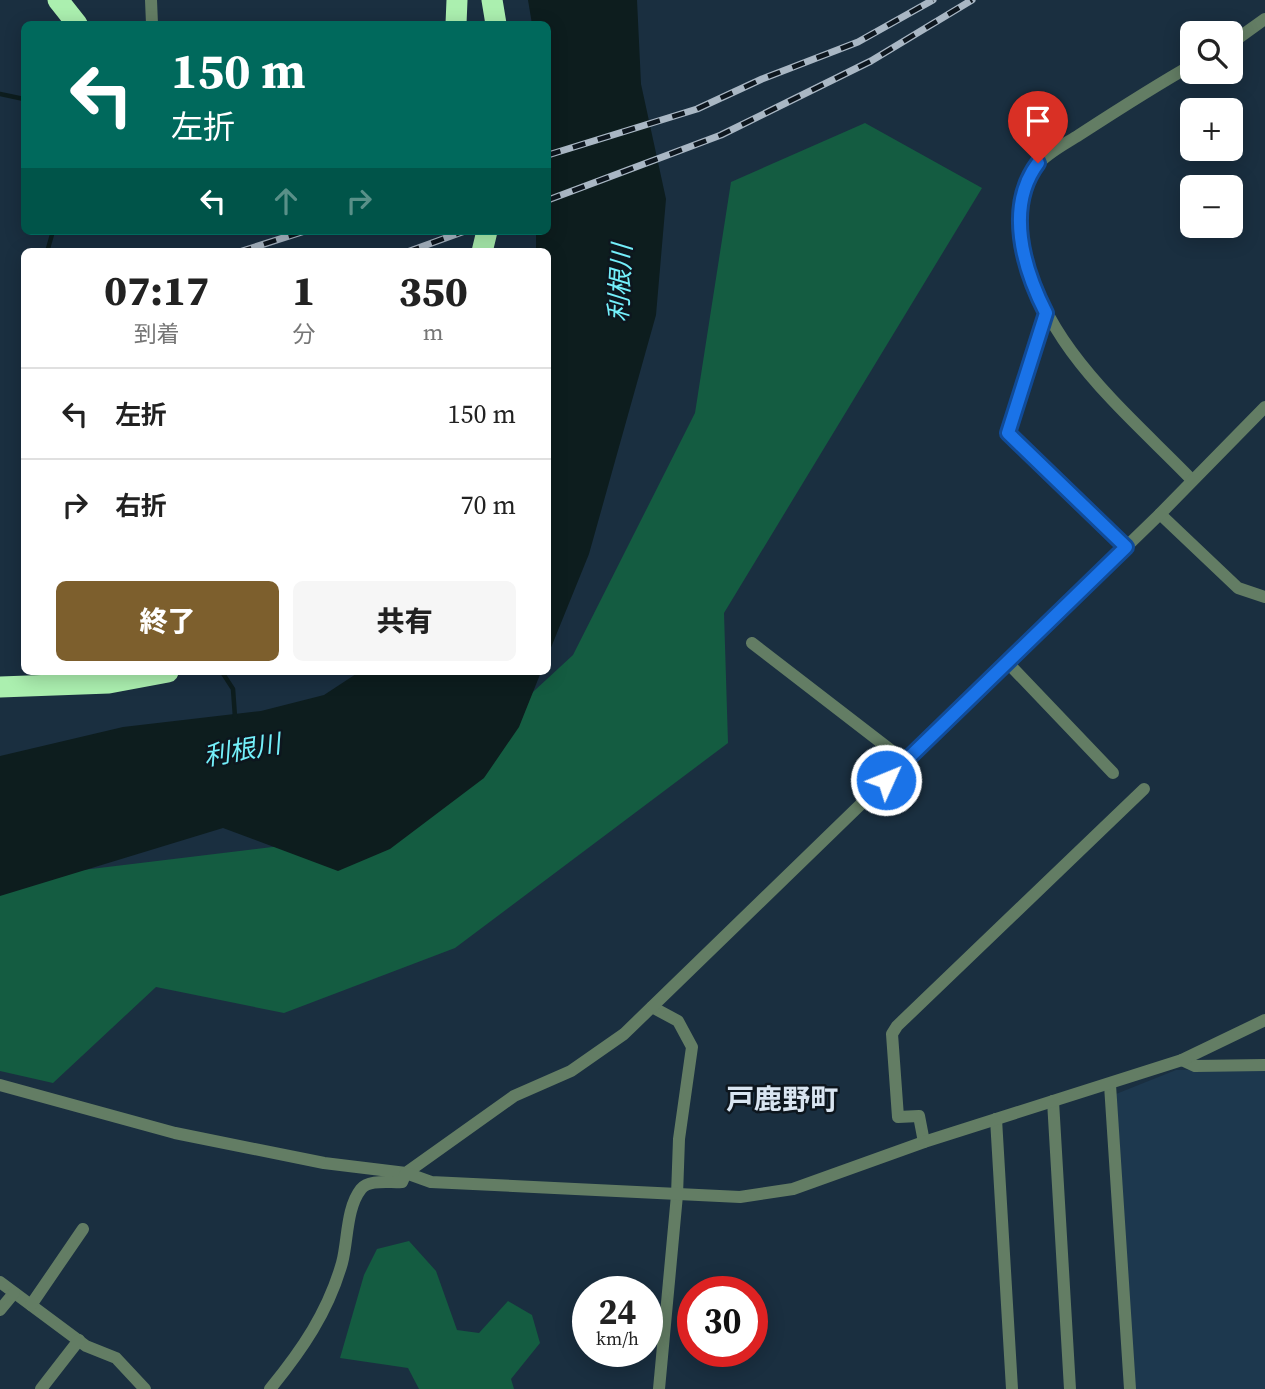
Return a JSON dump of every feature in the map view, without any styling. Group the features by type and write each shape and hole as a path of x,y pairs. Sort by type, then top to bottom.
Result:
{"highway":[{"path":"58,0 75,21"},
{"path":"456,21 457,0"},
{"path":"492,0 496,21"},
{"path":"0,687 108,684 153,675"}],"street":[{"path":"151,0 152,21"},
{"path":"1243,35 1265,19"},
{"path":"1180,72 1147,90 1038,163 1019,200 1020,225 1034,290 1046,313 1084,369 1191,479"},
{"path":"1046,313 1008,433 1126,547"},
{"path":"270,1389 322,1319 342,1263 354,1206 361,1189 369,1183 402,1182 406,1173 514,1096 591,1060 652,1007 1160,514 1191,479 1265,407"},
{"path":"1160,514 1238,588 1265,597"},
{"path":"752,643 905,761"},
{"path":"1007,662 1113,773"},
{"path":"924,1142 919,1116 898,1117 892,1034 897,1026 1144,789"},
{"path":"652,1007 678,1021 692,1047 679,1139 677,1195 659,1389"},
{"path":"0,1085 176,1133 324,1163 406,1173 431,1182 740,1197 793,1189 924,1142 1110,1085 1182,1060 1265,1020"},
{"path":"1182,1060 1195,1066 1265,1065"},
{"path":"1110,1085 1130,1389"},
{"path":"1053,1101 1070,1389"},
{"path":"996,1119 1012,1389"},
{"path":"32,1306 83,1229"},
{"path":"0,1282 79,1340 116,1358 145,1389"},
{"path":"0,1310 14,1293"},
{"path":"41,1389 79,1340"}],"shaded area":[{"path":"1265,1069 1265,1389 1135,1389 1116,1094 1176,1070"}],"green space":[{"path":"865,123 982,188 724,613 728,743 455,948 284,1013 156,987 53,1083 0,1071 0,880 379,834 573,655 695,413 731,182"},
{"path":"409,1241 436,1271 457,1330 479,1333 508,1301 532,1315 540,1343 511,1379 514,1389 419,1389 408,1368 340,1358 364,1275 377,1249"}],"water":[{"name":"利根川","path":"528,0 637,0 641,84 666,199 656,315 589,554 551,648 551,248 536,248 536,235 551,235 551,21 532,21"},
{"name":"利根川","path":"354,675 540,675 519,727 484,778 390,849 338,871 223,828 0,896 0,756 123,727 261,711 324,695"}],"waterway":[{"path":"0,94 21,98"},
{"path":"48,248 52,235"},
{"path":"224,675 233,689 235,717"}],"railway":[{"path":"551,154 697,109 762,79 858,42 933,0"},
{"path":"551,199 721,135 871,61 972,0"},
{"path":"252,248 292,235"},
{"path":"418,248 454,235"}],"district":[{"name":"戸鹿野町","path":"782,1099"}],"route":[{"path":"886,780 1126,547 1008,433 1046,313 1034,290 1020,225 1019,200 1038,163"}]}
